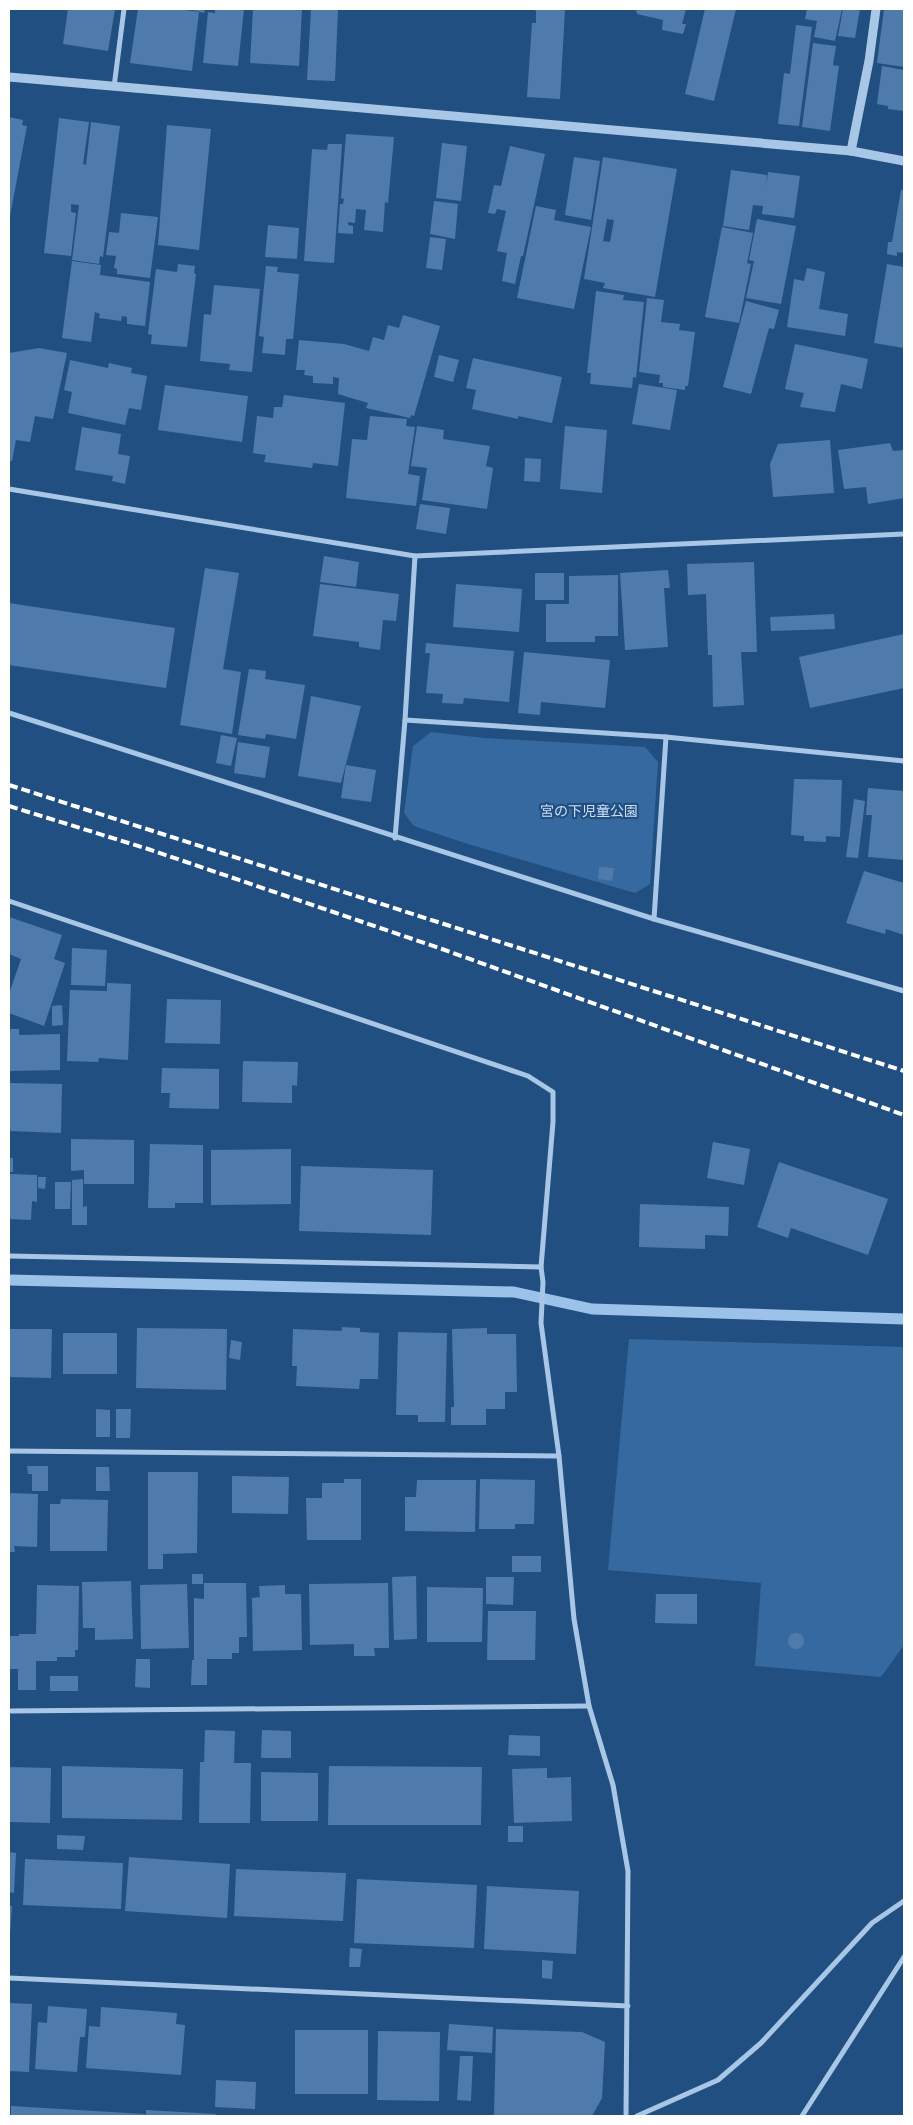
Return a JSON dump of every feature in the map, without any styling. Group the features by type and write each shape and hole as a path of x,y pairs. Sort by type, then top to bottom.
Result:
{"street":[{"path":"114,87 124,9"},
{"path":"851,151 869,61 876,9"},
{"path":"9,77 851,151 904,161"},
{"path":"9,489 415,556 904,534"},
{"path":"395,838 405,720 415,556"},
{"path":"9,713 395,838 654,919 904,991"},
{"path":"405,720 666,738 904,761"},
{"path":"654,919 666,738"},
{"path":"9,901 528,1076 553,1092 553,1122 541,1267 543,1282 541,1323 559,1456 574,1619 589,1706 613,1785 628,1871 626,2116"},
{"path":"9,1256 541,1267"},
{"path":"9,1451 559,1456"},
{"path":"9,1711 589,1706"},
{"path":"638,2116 718,2080 761,2043 872,1923 904,1900"},
{"path":"802,2116 904,1958"},
{"path":"9,1978 628,2006"}],"green space":[{"name":"宮の下児童公園","path":"431,732 485,738 645,747 658,762 650,884 635,893 468,844 414,826 404,813 413,746"},
{"path":"629,1339 904,1347 904,1645 881,1677 755,1666 761,1583 608,1570"}],"building":[{"path":"68,9 115,9 108,51 63,44"},
{"path":"138,9 180,9 199,12 192,71 130,63"},
{"path":"189,9 205,9 204,13"},
{"path":"215,9 244,9 238,66 203,63 208,12 215,13"},
{"path":"253,9 302,9 299,66 250,63"},
{"path":"311,9 338,9 335,81 307,80"},
{"path":"532,9 565,9 560,99 527,97 532,23 536,23 536,11"},
{"path":"636,9 686,9 682,24 686,24 683,34 662,30 663,20 637,14"},
{"path":"705,9 736,9 714,101 685,94"},
{"path":"807,9 842,9 835,41 814,37 817,21 805,19"},
{"path":"843,9 860,9 855,38 838,36"},
{"path":"884,9 904,10 904,67 877,63"},
{"path":"796,25 812,27 799,126 778,124 784,73 790,74"},
{"path":"813,43 836,46 833,65 839,66 830,131 802,127"},
{"path":"882,66 904,70 904,111 888,109 888,106 877,104"},
{"path":"9,117 23,120 22,125 27,126 10,216"},
{"path":"59,118 89,122 83,164 86,165 91,122 120,126 103,257 100,256 99,264 72,260 79,205 71,204 71,212 76,213 71,256 44,253"},
{"path":"167,125 211,129 199,250 158,245"},
{"path":"346,134 394,137 388,203 385,202 383,232 364,230 366,210 356,209 355,223 348,222 348,225 353,226 353,234 338,233 340,204 343,204 344,199 341,198"},
{"path":"442,143 467,146 461,201 436,198"},
{"path":"328,144 342,144 334,263 304,261 312,149 327,150"},
{"path":"510,146 545,154 515,284 502,281 507,253 497,251 506,211 497,209 495,214 488,213 494,185 501,186"},
{"path":"574,157 600,161 591,220 565,215"},
{"path":"603,157 677,169 655,297 603,288 605,283 584,279","holes":["607,219 614,220 610,242 603,241"]},
{"path":"731,170 767,175 766,188 768,172 800,176 794,218 762,214 763,206 753,205 749,230 723,226"},
{"path":"901,190 904,190 904,253 897,252 897,256 887,254 888,242 892,242"},
{"path":"434,201 458,204 455,239 430,234"},
{"path":"536,206 556,210 554,220 591,227 574,309 517,298"},
{"path":"121,213 158,217 150,278 117,274 117,269 114,268 116,256 106,255 109,232 119,233"},
{"path":"757,219 796,226 781,304 746,298 754,261 749,260"},
{"path":"268,225 299,228 297,259 265,257"},
{"path":"722,227 753,233 747,263 751,264 739,323 705,317"},
{"path":"430,237 446,239 442,270 426,268"},
{"path":"72,261 101,265 100,275 150,282 145,326 127,324 127,317 122,316 121,321 99,318 100,314 95,312 91,342 62,338"},
{"path":"178,264 195,266 194,273 196,274 187,347 151,344 152,335 148,334 156,269 177,272"},
{"path":"887,264 904,267 904,348 874,343"},
{"path":"266,266 278,267 277,272 299,274 293,339 286,339 285,355 262,353 264,337 259,336"},
{"path":"807,268 825,272 819,309 848,314 845,336 787,327 794,279 804,281"},
{"path":"214,285 260,289 252,372 229,370 230,364 200,361 204,314 211,315"},
{"path":"596,291 624,295 623,300 644,302 636,378 633,377 632,388 590,384 591,373 587,373"},
{"path":"647,298 664,300 661,322 680,324 679,330 695,332 688,386 685,386 685,390 663,387 663,383 659,383 660,375 639,372"},
{"path":"746,301 779,310 774,329 769,328 751,394 723,387"},
{"path":"403,315 440,326 414,416 411,415 410,418 366,408 368,403 338,394 339,378 333,377 333,384 313,383 313,376 304,375 305,370 296,370 299,340 344,344 369,351 373,337 384,340 388,325 399,328"},
{"path":"795,344 868,359 862,389 841,384 835,412 800,407 804,393 785,389"},
{"path":"39,348 67,353 53,419 35,416 30,442 16,440 12,461 9,461 9,353"},
{"path":"439,355 459,360 453,382 434,377"},
{"path":"473,358 562,377 552,423 518,416 518,419 472,409 476,390 466,388"},
{"path":"70,360 108,368 109,363 132,368 131,373 147,376 141,410 129,408 125,425 68,413 72,392 64,390"},
{"path":"639,384 677,390 670,430 632,424"},
{"path":"165,385 248,396 242,442 158,430"},
{"path":"284,395 345,403 338,466 313,463 312,468 264,462 266,455 253,453 257,416 273,418 274,407 282,407"},
{"path":"370,416 407,419 406,426 415,427 408,474 420,476 416,506 346,498 352,439 367,440"},
{"path":"417,426 444,430 443,439 490,446 486,466 493,468 487,509 422,500 427,468 411,466"},
{"path":"565,426 607,430 602,493 560,489"},
{"path":"82,427 121,434 118,454 130,456 125,484 112,481 113,476 75,470"},
{"path":"830,440 834,493 773,497 770,464 778,444"},
{"path":"890,443 893,451 904,450 904,498 868,504 866,487 844,489 838,450"},
{"path":"525,458 541,459 540,482 524,481"},
{"path":"420,504 450,508 446,534 416,529"},
{"path":"324,556 359,562 356,587 320,582"},
{"path":"754,562 757,652 741,652 744,705 713,707 712,655 708,655 706,594 688,595 687,564"},
{"path":"205,568 239,573 223,669 241,672 232,734 180,725"},
{"path":"668,570 670,588 664,588 668,647 625,650 620,573"},
{"path":"535,573 564,573 564,600 535,600"},
{"path":"618,575 618,636 595,636 595,642 546,642 546,604 569,604 569,576"},
{"path":"320,584 399,594 396,621 383,620 380,650 359,647 359,642 313,636"},
{"path":"456,584 522,589 519,632 453,627"},
{"path":"9,603 175,628 166,688 9,665"},
{"path":"834,614 835,629 771,631 770,617"},
{"path":"904,634 904,688 810,708 799,657"},
{"path":"426,643 514,651 509,702 464,698 463,704 442,703 443,694 426,693 430,653 425,653"},
{"path":"524,652 610,660 605,708 541,702 540,715 518,713"},
{"path":"249,669 266,671 265,679 305,685 296,739 266,734 265,739 238,735"},
{"path":"311,696 361,706 341,783 298,776"},
{"path":"221,735 237,738 231,766 216,763"},
{"path":"238,742 270,747 265,778 234,773"},
{"path":"346,765 376,770 371,802 341,798"},
{"path":"794,779 842,780 840,837 826,836 826,842 804,841 804,836 791,835"},
{"path":"868,788 904,791 904,860 868,857 872,815 866,815"},
{"path":"854,799 865,801 858,858 846,857"},
{"path":"599,867 614,868 612,881 598,879"},
{"path":"864,871 904,883 904,935 886,929 885,934 846,923"},
{"path":"9,917 62,935 54,959 65,963 44,1026 9,1013 9,994 21,959 9,954"},
{"path":"72,948 107,950 105,986 71,985"},
{"path":"107,983 131,984 128,1060 99,1058 98,1062 67,1061 70,990 107,991"},
{"path":"167,999 221,1000 220,1044 165,1043"},
{"path":"62,1005 63,1025 52,1026 52,1006"},
{"path":"9,1029 19,1029 19,1035 60,1034 60,1070 9,1071"},
{"path":"243,1061 298,1062 297,1086 292,1085 292,1103 242,1102"},
{"path":"162,1068 219,1069 219,1109 169,1108 170,1093 161,1093"},
{"path":"9,1083 62,1084 61,1133 9,1131"},
{"path":"71,1139 134,1140 134,1184 84,1184 84,1170 71,1171"},
{"path":"713,1142 750,1149 744,1185 707,1178"},
{"path":"150,1144 203,1145 203,1203 175,1203 175,1208 148,1208"},
{"path":"291,1149 291,1204 211,1205 211,1150"},
{"path":"9,1158 13,1158 13,1172 9,1172"},
{"path":"779,1162 888,1199 868,1255 791,1228 788,1238 757,1227"},
{"path":"301,1166 433,1170 431,1235 299,1231"},
{"path":"9,1174 37,1175 37,1202 32,1201 31,1220 9,1219"},
{"path":"38,1177 46,1177 45,1189 38,1188"},
{"path":"83,1179 83,1207 87,1206 87,1225 72,1225 72,1180"},
{"path":"55,1182 71,1182 70,1209 55,1209"},
{"path":"640,1204 729,1207 728,1236 705,1235 705,1249 639,1247"},
{"path":"342,1327 360,1328 360,1332 379,1333 378,1379 360,1379 359,1389 296,1386 297,1366 292,1366 293,1329 342,1331"},
{"path":"137,1328 227,1329 226,1390 136,1388"},
{"path":"487,1328 487,1334 516,1334 517,1392 505,1392 505,1409 486,1409 486,1425 451,1425 451,1407 454,1407 452,1329"},
{"path":"9,1329 52,1329 51,1378 9,1377"},
{"path":"398,1332 447,1333 445,1422 418,1422 418,1415 396,1415"},
{"path":"63,1333 117,1333 117,1374 63,1374"},
{"path":"231,1340 242,1342 240,1360 229,1358"},
{"path":"96,1409 110,1410 110,1437 96,1437"},
{"path":"116,1409 131,1409 130,1438 116,1438"},
{"path":"27,1466 48,1466 48,1491 32,1491 32,1474 28,1474"},
{"path":"96,1467 109,1467 110,1491 96,1491"},
{"path":"148,1472 198,1472 197,1553 163,1554 163,1569 148,1569"},
{"path":"232,1476 289,1477 288,1514 232,1513"},
{"path":"344,1479 361,1479 361,1540 307,1540 306,1498 322,1498 322,1483 344,1483"},
{"path":"480,1479 535,1480 534,1524 515,1524 515,1529 479,1529"},
{"path":"417,1480 476,1480 475,1532 405,1531 405,1497 416,1497"},
{"path":"9,1493 38,1494 37,1547 14,1546 15,1552 9,1552"},
{"path":"61,1499 108,1500 107,1551 50,1551 50,1504 60,1504"},
{"path":"512,1556 541,1556 541,1572 512,1572"},
{"path":"192,1574 203,1574 203,1584 192,1584"},
{"path":"416,1576 417,1639 394,1640 392,1577"},
{"path":"486,1577 514,1577 513,1605 486,1604"},
{"path":"131,1581 133,1639 95,1640 95,1628 83,1628 82,1582"},
{"path":"204,1583 246,1583 247,1637 239,1637 239,1653 232,1653 232,1659 207,1659 207,1685 191,1685 192,1660 194,1660 194,1598 204,1599"},
{"path":"388,1583 389,1648 374,1648 375,1656 354,1656 354,1644 310,1645 309,1584"},
{"path":"187,1584 189,1648 141,1649 140,1585"},
{"path":"37,1585 79,1586 78,1650 75,1650 75,1657 57,1657 57,1661 36,1661 36,1690 18,1690 18,1669 9,1669 9,1636 36,1634"},
{"path":"285,1585 285,1594 301,1594 302,1650 253,1651 252,1598 260,1597 259,1586"},
{"path":"427,1587 483,1588 482,1642 427,1642"},
{"path":"656,1594 697,1594 697,1624 655,1623"},
{"path":"488,1611 536,1611 535,1660 487,1660"},
{"path":"793,1633 799,1633 804,1638 802,1647 793,1649 788,1644 788,1638"},
{"path":"136,1659 150,1659 150,1688 135,1687"},
{"path":"50,1676 78,1676 78,1691 50,1691"},
{"path":"205,1730 235,1731 234,1763 251,1763 250,1823 199,1823 200,1762 204,1762"},
{"path":"262,1730 291,1731 291,1758 261,1758"},
{"path":"509,1735 540,1736 540,1756 508,1755"},
{"path":"62,1766 183,1769 182,1820 62,1818"},
{"path":"329,1766 482,1767 481,1825 328,1825"},
{"path":"9,1767 51,1768 50,1823 9,1822"},
{"path":"547,1768 547,1778 571,1777 572,1821 514,1823 512,1769"},
{"path":"261,1772 318,1773 318,1821 261,1821"},
{"path":"508,1826 523,1826 523,1842 508,1842"},
{"path":"57,1835 85,1836 83,1850 57,1849"},
{"path":"9,1852 16,1853 14,1893 9,1892"},
{"path":"129,1857 230,1864 227,1918 125,1911"},
{"path":"25,1859 123,1863 121,1909 23,1905"},
{"path":"236,1869 346,1873 343,1921 234,1916"},
{"path":"357,1879 477,1885 474,1948 354,1943"},
{"path":"487,1886 579,1891 576,1954 484,1949"},
{"path":"9,1906 12,1906 10,1935 9,1935"},
{"path":"350,1948 362,1949 360,1967 349,1967"},
{"path":"542,1960 553,1961 552,1979 542,1978"},
{"path":"9,2003 32,2004 29,2072 9,2071"},
{"path":"48,2006 87,2009 85,2037 80,2037 77,2072 35,2069 38,2022 47,2023"},
{"path":"101,2007 177,2013 176,2024 185,2025 181,2075 86,2068 89,2026 100,2027"},
{"path":"449,2024 493,2027 492,2053 447,2050"},
{"path":"496,2029 582,2032 605,2042 602,2098 592,2116 494,2115"},
{"path":"295,2030 368,2030 368,2094 295,2094"},
{"path":"378,2031 440,2032 439,2101 377,2100"},
{"path":"460,2056 473,2056 471,2101 457,2100"},
{"path":"216,2080 256,2082 255,2109 215,2107"},
{"path":"11,2106 145,2114 145,2116 11,2116"},
{"path":"146,2110 216,2114 215,2116 146,2116"}],"waterway":[{"path":"9,1280 514,1292 592,1309 904,1319"}],"railway":[{"path":"9,785 904,1071"},
{"path":"9,806 148,849 442,949 904,1115"}]}
